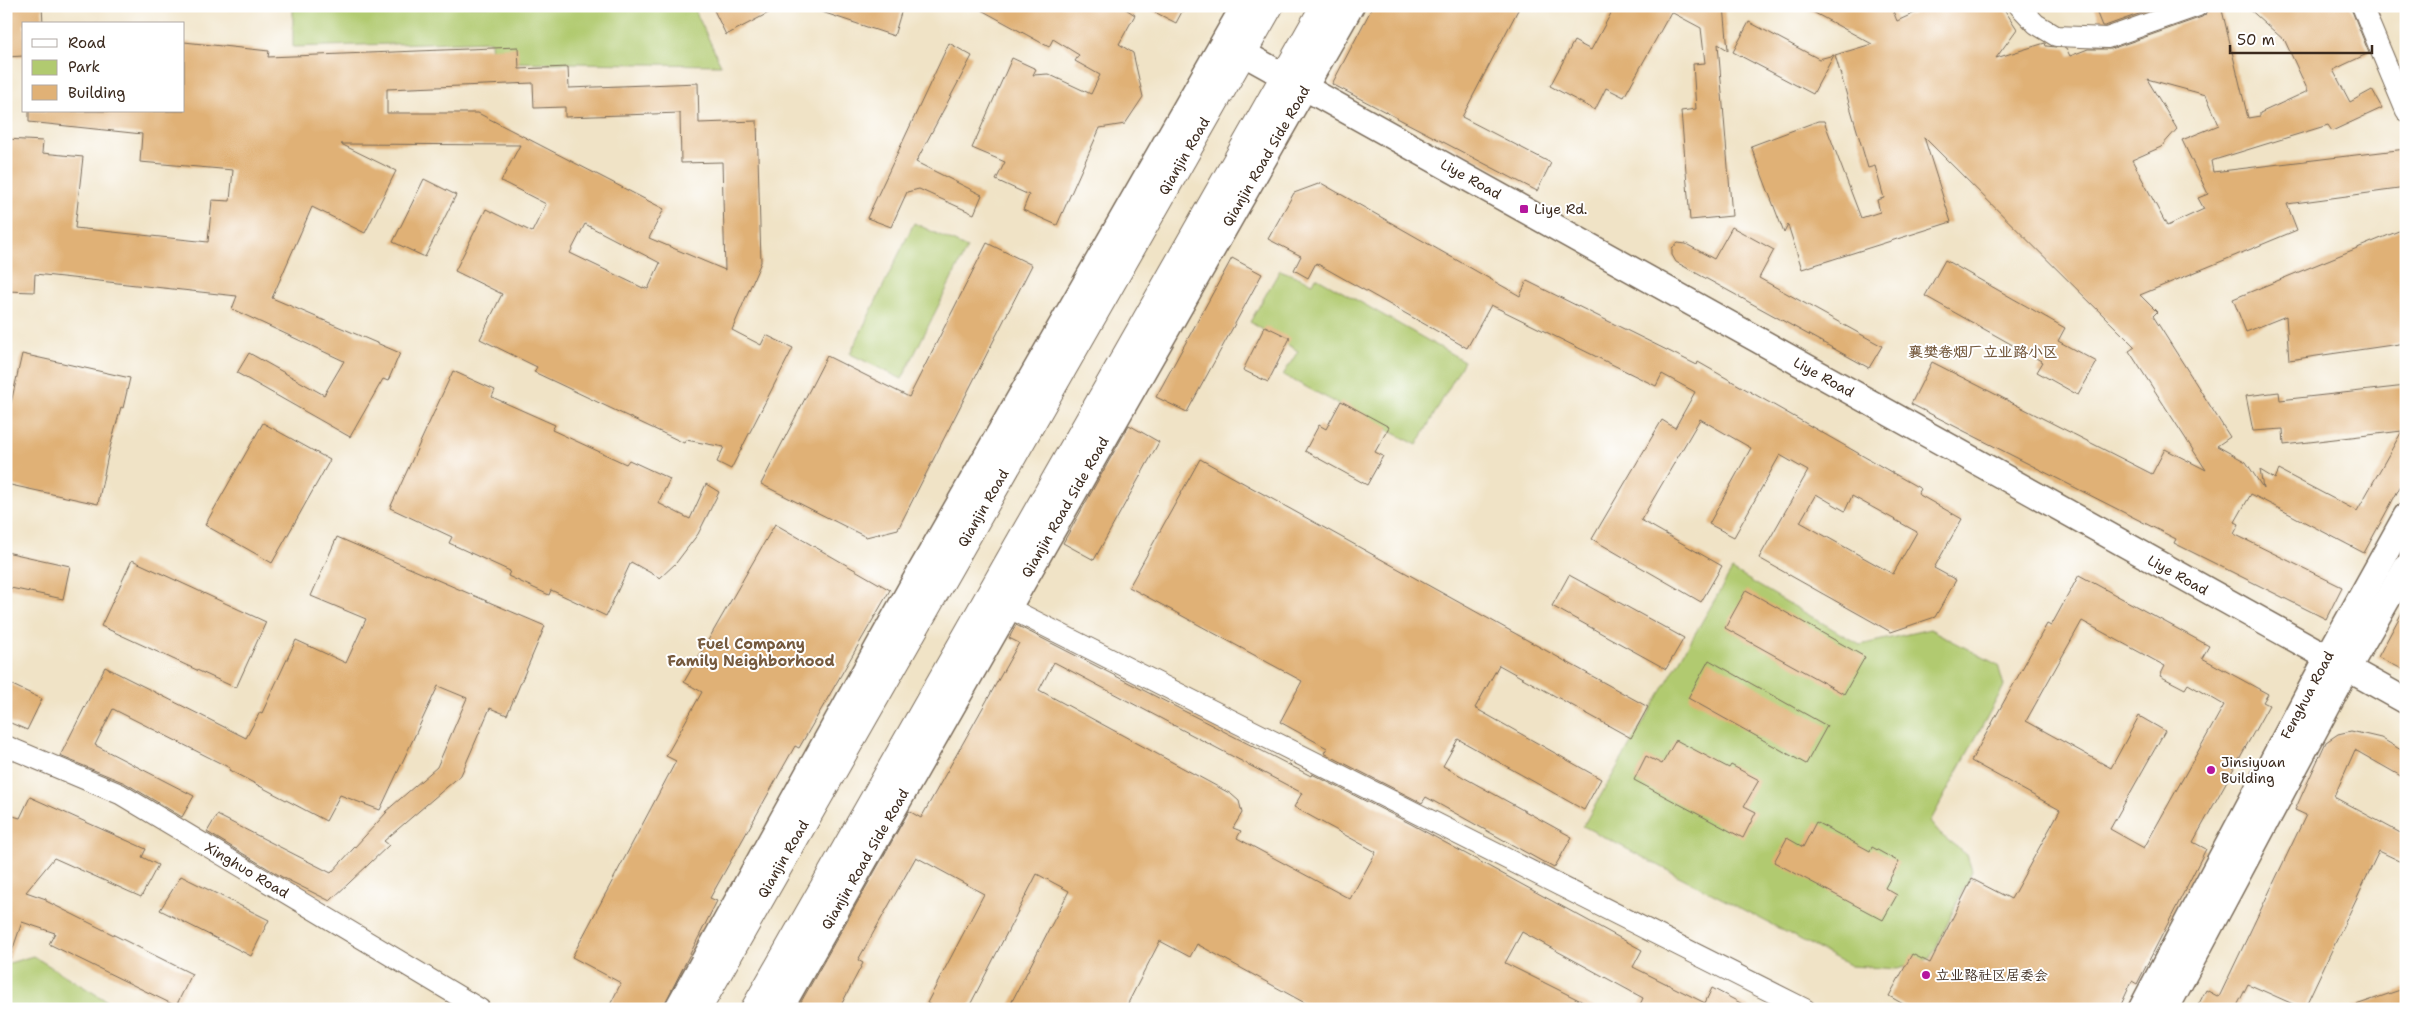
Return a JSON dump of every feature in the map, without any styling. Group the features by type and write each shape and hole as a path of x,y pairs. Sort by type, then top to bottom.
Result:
{"main road":[{"name":"Qianjin Road","path":"697,1009 1243,53 1268,6"},
{"path":"755,1009 999,602 1296,82 1325,6"}],"street":[{"path":"677,1009 918,575 1244,6"},
{"name":"Qianjin Road Side Road","path":"1296,82 1351,6"},
{"path":"2019,6 2036,24 2056,36 2107,38 2198,6"},
{"path":"2362,6 2406,111"},
{"name":"Liye Road","path":"1243,53 2406,702"},
{"name":"Fenghua Road","path":"2166,1009 2337,664 2406,516"},
{"name":"Fenghua Road","path":"2141,1009 2337,664 2406,567"},
{"path":"999,602 1805,1009"},
{"name":"Qianjin Road Side Road","path":"780,1009 999,602"},
{"name":"Xinghuo Road","path":"6,746 120,794 480,1009"}],"green space":[{"path":"293,6 693,6 721,65 492,62 491,41 293,47"},
{"path":"914,223 967,248 902,379 850,354"},
{"path":"1280,270 1313,283 1316,277 1464,361 1417,445 1283,375 1298,351 1250,322"},
{"path":"1732,570 1860,645 1930,629 1998,665 2004,686 1930,822 1940,834 1967,855 1972,871 1931,958 1898,969 1851,966 1583,826"},
{"path":"33,956 120,1009 6,1009 6,964"}],"building":[{"path":"6,6 42,6 43,22 22,22 22,56 6,57"},
{"path":"712,6 782,6 726,35"},
{"path":"813,6 903,6 894,36 813,9"},
{"path":"974,6 1121,6 1135,15 1119,44 1133,53 1143,97 1125,124 1100,128 1057,225 1023,210 1029,195 996,180 1005,162 972,148 1012,58 1036,69 1033,75 1048,74 1091,94 1100,75 1075,61 1079,55 1053,39 1049,47"},
{"path":"1143,6 1185,6 1176,23"},
{"path":"1373,6 1520,6 1462,117 1551,163 1537,191 1332,84"},
{"path":"1615,6 1724,6 1728,50 1718,44 1732,216 1690,220 1681,111 1696,109 1693,64 1705,63 1701,28 1671,12 1624,97 1606,88 1595,110 1550,86 1574,41 1591,50"},
{"path":"1802,6 1891,6 1897,21 1930,6 2002,6 2017,29 1996,58 2045,43 2046,46 2066,48 2070,56 2088,49 2111,49 2202,17 2207,13 2210,6 2221,6 2248,118 2260,116 2260,113 2308,91 2285,41 2246,6 2350,6 2369,53 2333,70 2350,102 2372,90 2382,108 2332,131 2328,125 2211,161 2213,172 2406,149 2406,188 2287,204 2297,230 2140,295 2157,312 2153,316 2230,437 2217,446 2246,462 2263,488 2260,470 2275,479 2279,470 2357,511 2402,431 2284,445 2283,429 2253,431 2246,396 2279,392 2280,400 2406,386 2406,476 2364,553 2251,494 2235,522 2239,524 2234,534 2342,587 2326,619 2174,543 2176,539 1911,404 1932,362 2152,474 2165,449 2206,470 2129,351 2135,347 1924,137 1951,222 1802,269 1788,225 1784,233 1751,146 1818,121 1824,121 1861,218 1880,212 1877,200 1884,198 1875,166 1868,168 1835,55 1872,44","holes":["2147,79 2206,95 2219,125 2182,140 2208,194 2198,198 2204,209 2167,226 2132,160 2161,147 2177,129"]},
{"path":"2094,6 2161,6 2102,26"},
{"path":"1749,22 1819,59 1834,55 1813,94 1733,52"},
{"path":"185,42 269,51 268,57 518,47 519,69 568,67 569,88 698,83 699,123 757,121 761,262 732,330 761,345 766,335 793,348 731,469 717,462 724,447 686,440 684,443 534,372 537,367 480,339 502,294 455,271 486,209 532,232 546,204 501,181 520,145 341,144 396,171 365,233 312,207 272,298 400,353 388,381 383,379 350,437 237,373 249,353 324,395 344,361 232,309 237,296 35,274 34,292 6,291 6,139 43,141 42,153 83,157 75,228 208,242 212,200 230,201 233,170 140,162 142,134 29,122 29,112 185,112","holes":["533,83 534,108 565,107 565,117 680,113 681,163 722,162 725,270 649,238 664,209 478,113 387,113 387,89","585,224 660,263 648,289 570,253"]},
{"path":"949,43 972,56 916,162 982,195 974,214 919,189 907,192 891,227 867,218"},
{"path":"424,179 456,195 425,257 393,242"},
{"path":"1321,183 1520,296 1527,281 1697,365 1698,362 1921,489 1918,494 1962,519 1934,568 1956,580 1935,617 1891,632 1759,558 1808,471 1780,455 1734,537 1709,524 1751,448 1700,419 1641,520 1722,566 1701,602 1592,539 1662,420 1675,428 1695,392 1662,374 1656,386 1491,305 1467,348 1316,263 1308,278 1294,270 1301,256 1268,239 1294,193","holes":["1816,494 1845,511 1852,496 1917,532 1893,574 1800,522"]},
{"path":"1732,227 1774,250 1759,278 1882,346 1869,368 1676,262 1672,255 1672,248 1678,243 1686,244 1714,259"},
{"path":"2406,228 2406,343 2289,360 2286,316 2246,332 2233,299"},
{"path":"987,243 1032,265 898,529 866,537 761,484 827,356 909,397"},
{"path":"1232,258 1262,274 1187,412 1156,397"},
{"path":"1945,260 2065,328 2058,341 2097,362 2078,395 2037,372 2043,362 1925,296"},
{"path":"1265,326 1290,338 1268,382 1243,370"},
{"path":"22,354 130,378 123,408 121,407 108,455 98,504 6,484 6,410 8,402 11,403"},
{"path":"453,371 495,390 492,397 555,425 552,430 626,464 629,460 670,479 658,503 690,519 706,484 719,492 698,534 676,563 660,578 631,562 606,616 551,590 549,595 508,576 510,571 449,543 452,537 390,508"},
{"path":"1341,401 1389,427 1375,452 1383,456 1367,485 1305,451 1319,425 1326,429"},
{"path":"263,423 330,460 272,563 205,525"},
{"path":"1129,425 1159,442 1094,560 1063,543"},
{"path":"1200,459 1648,707 1631,738 1499,665 1475,708 1601,779 1584,810 1458,739 1443,766 1572,837 1554,868 1426,797 1422,803 1324,753 1327,748 1280,722 1302,681 1129,587"},
{"path":"775,524 890,590 799,748 795,746 710,898 717,901 662,1009 608,1009 621,983 572,957 676,761 666,756 702,692 684,682"},
{"path":"337,537 545,626 507,715 490,708 461,775 384,841 389,845 330,901 282,877 207,832 217,815 331,873 387,812 385,812 437,767 467,698 438,686 380,810 340,795 326,821 229,770 230,768 113,709 95,745 194,796 182,817 125,783 60,756 105,667 246,738 260,712 262,713 296,640 346,663 366,619 311,596"},
{"path":"6,552 70,566 63,599 6,587"},
{"path":"132,560 266,622 236,688 101,626"},
{"path":"1569,575 1684,638 1666,669 1552,606"},
{"path":"2079,575 2209,646 2202,658 2268,694 2263,702 2269,705 2193,842 2206,849 2137,984 2132,981 2119,1009 1912,1009 1889,996 1912,954 1930,963 1972,879 2011,899 2060,810 1971,761 2047,624 2051,626","holes":["2082,621 2165,666 2160,676 2185,689 2188,684 2224,705 2144,848 2110,829 2165,731 2139,716 2111,768 2026,721"]},
{"path":"1746,590 1865,657 1844,694 1725,628"},
{"path":"2406,605 2406,671 2378,657"},
{"path":"1016,625 1311,776 1312,774 1411,824 1642,950 1633,967 1705,1003 1712,988 1752,1009 1638,1009 1643,998 1522,932 1505,963 1597,1009 1316,1009 1197,944 1190,957 1160,941 1125,1009 1008,1009 1069,891 1037,874 968,1009 938,1009 927,1003 984,894 916,857 858,960 863,963 839,1009 797,1009 909,811 921,818 1019,643 1009,638","holes":["1054,662 1302,793 1294,807 1376,852 1350,899 1237,838 1241,831 1233,828 1242,813 1239,801 1231,794 1039,690"]},
{"path":"1709,660 1827,726 1806,764 1688,698"},
{"path":"6,682 42,699 27,730 6,721"},
{"path":"2351,731 2381,738 2406,753 2406,779 2355,750 2334,797 2406,836 2406,864 2379,851 2304,1009 2248,984 2237,1006 2242,1009 2196,1009 2206,990 2219,997 2306,815 2295,810 2326,742 2338,734"},
{"path":"1676,740 1729,768 1731,765 1759,780 1744,806 1756,812 1743,838 1634,780 1646,756 1662,764"},
{"path":"30,797 146,849 142,857 158,865 141,897 54,858 26,892 46,899 46,901 192,974 176,1006 49,944 55,933 22,922 9,960 6,959 6,814 20,818"},
{"path":"1816,822 1870,851 1872,847 1899,862 1885,888 1897,895 1883,920 1774,862 1787,838 1803,847"},
{"path":"181,876 269,920 251,956 160,910"},
{"path":"2406,988 2406,1009 2354,1009 2353,1006"}],"place":[{"name":"Liye Rd.","path":"1524,209"},
{"name":"Jinsiyuan Building","path":"2211,770"},
{"name":"立业路社区居委会","path":"1926,975"}],"district":[{"name":"襄樊卷烟厂立业路小区","path":"1983,352"},
{"name":"Fuel Company Family Neighborhood","path":"751,652"}]}
